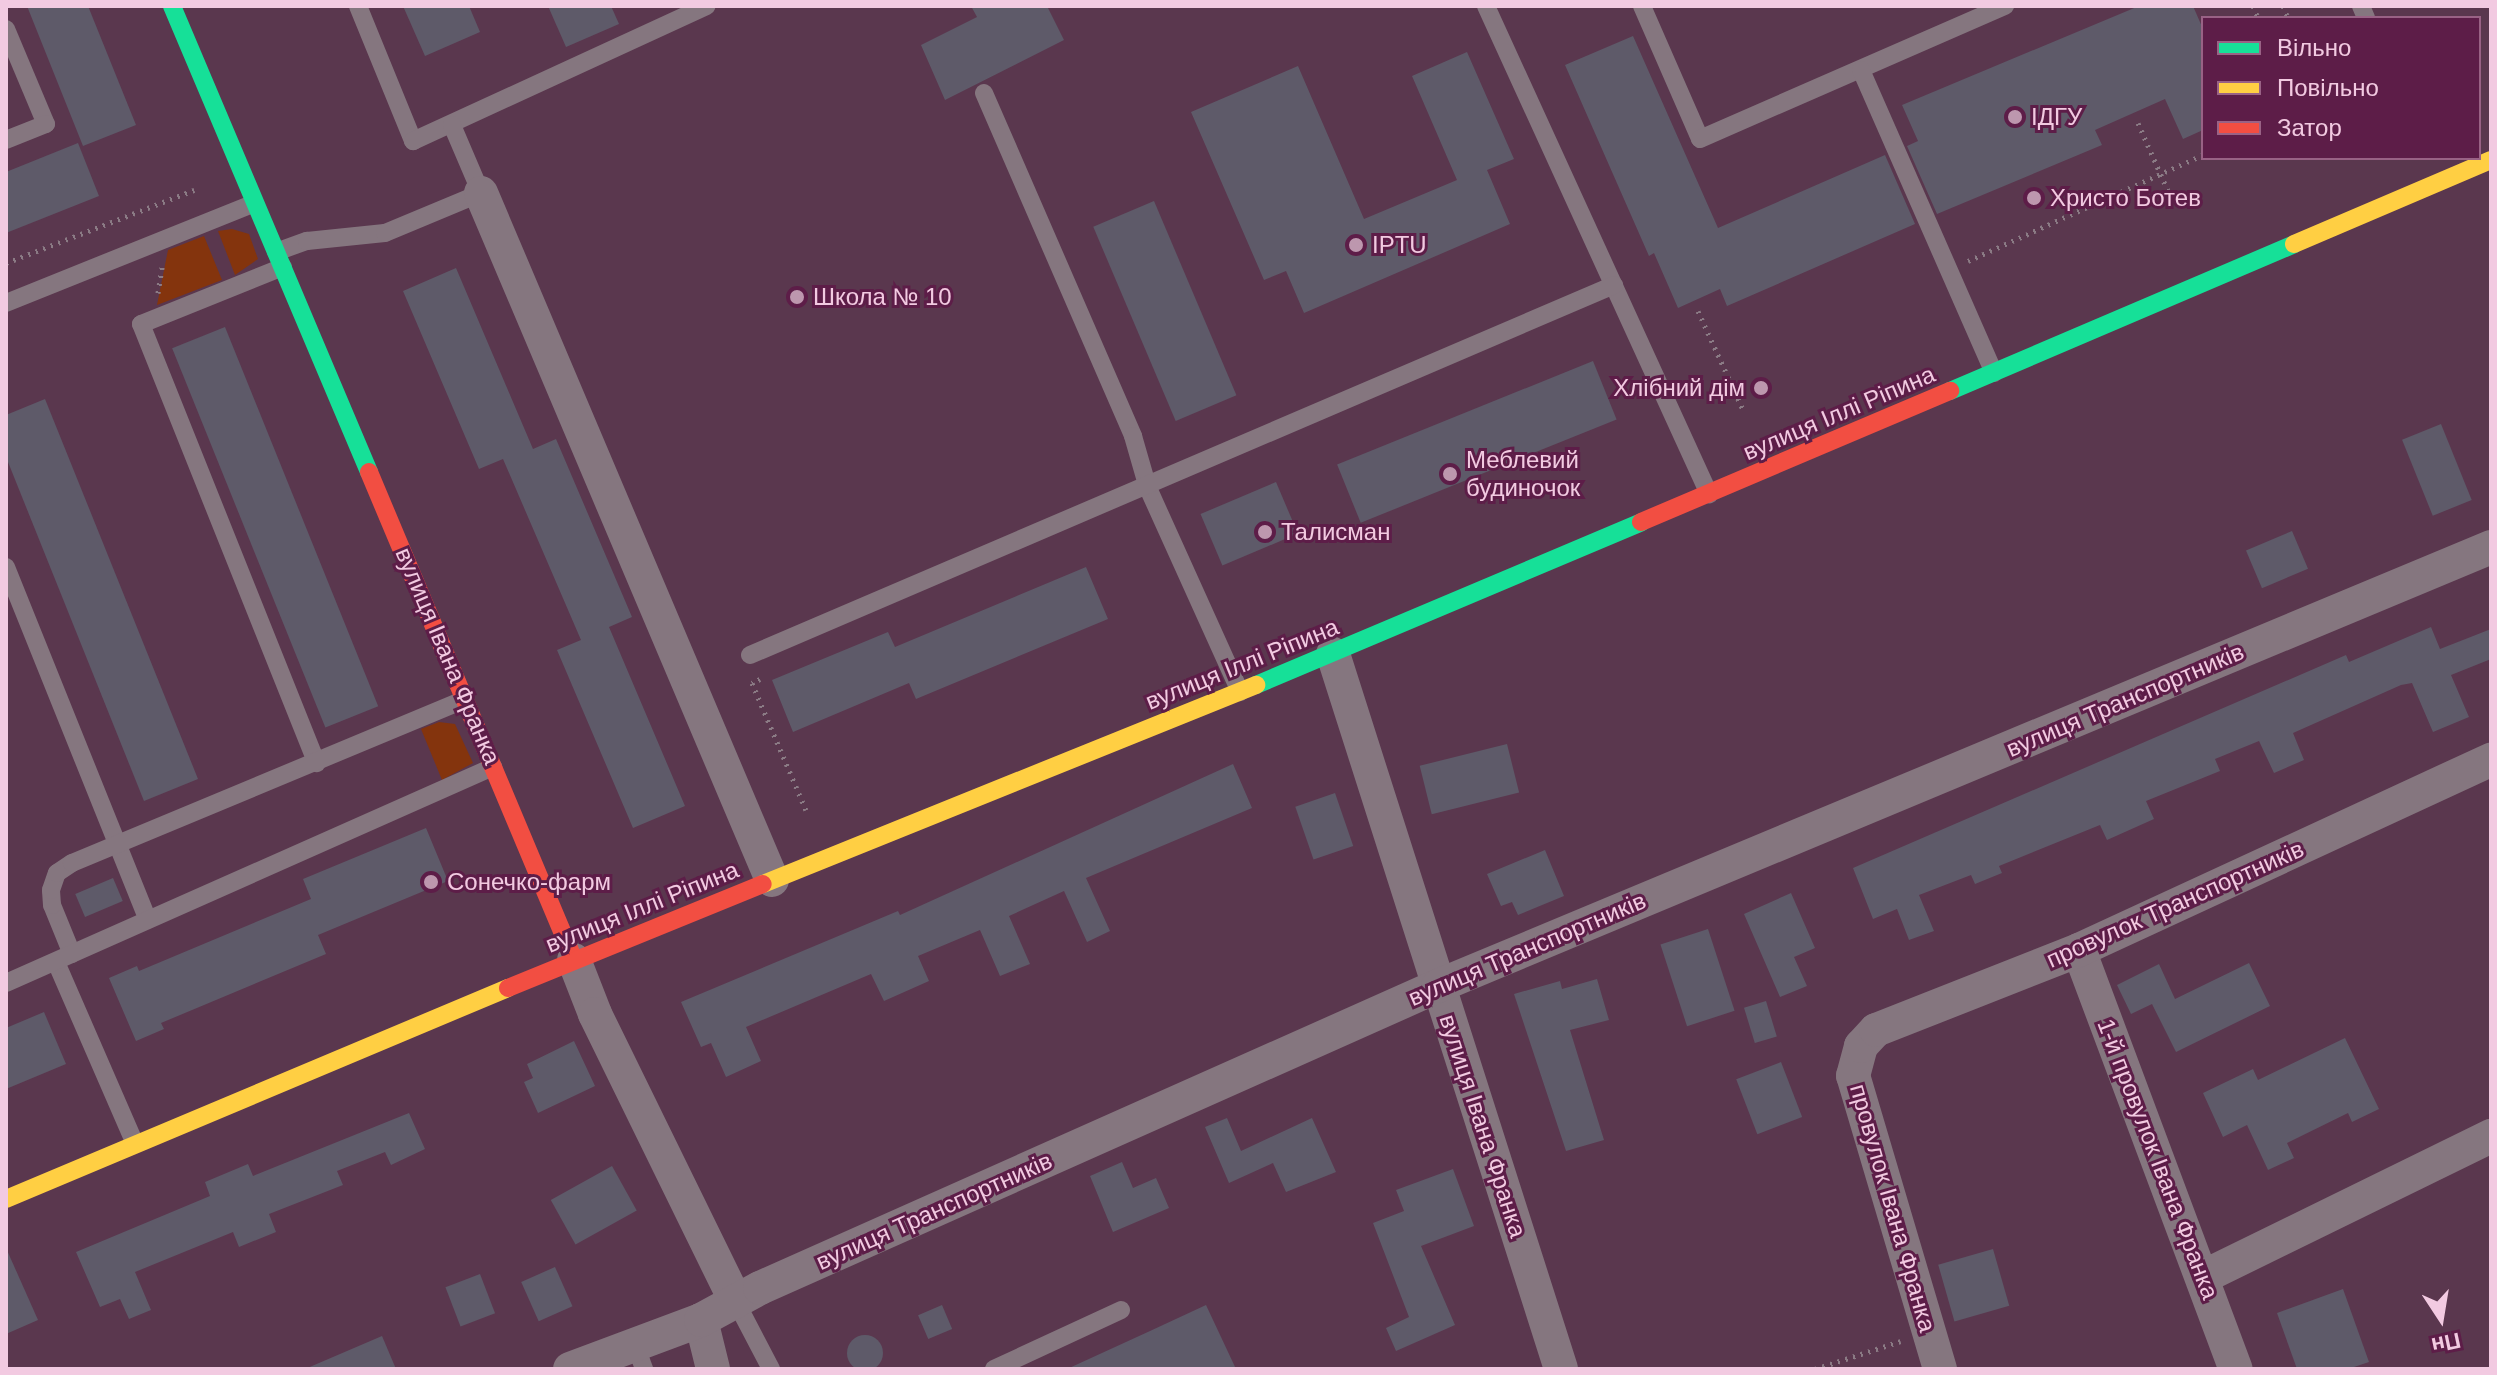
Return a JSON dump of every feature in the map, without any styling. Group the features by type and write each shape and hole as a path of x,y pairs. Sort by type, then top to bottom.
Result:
{"main road":[{"name":"вулиця Івана Франка","path":"172,6 495,766 574,960"},
{"name":"вулиця Іллі Ріпина","path":"6,1199 574,960 1333,654 1994,373 2431,177 2491,160"}],"street":[{"path":"481,193 772,880"},
{"name":"вулиця Транспортників","path":"570,1369 640,1357 735,1300 1438,986 2491,547"},
{"name":"вулиця Івана Франка","path":"1333,654 1561,1369"},
{"name":"провулок Транспортників","path":"1861,1046 1876,1030 2079,950 2491,760"},
{"name":"1-й провулок Івана Франка","path":"2079,950 2203,1277 2233,1366"},
{"name":"вулиця Івана Франка","path":"574,960 595,1014 735,1300"},
{"name":"провулок Івана Франка","path":"1861,1046 1853,1076 1940,1369"},
{"path":"2203,1277 2491,1136"},
{"path":"701,1320 713,1369"}],"lane":[{"path":"358,6 413,141 706,6"},
{"path":"1486,6 1709,494"},
{"path":"1642,6 1700,139 1861,70 1994,8"},
{"path":"6,29 46,124 6,140"},
{"path":"1861,70 1994,373"},
{"path":"984,93 1133,436 1148,488 1240,692"},
{"path":"317,763 141,324 280,260 307,241 385,233 481,193 452,125"},
{"path":"6,303 255,203"},
{"path":"750,655 1148,488 1614,285"},
{"path":"6,567 87,763 115,847 148,920"},
{"path":"135,1144 64,958 52,905 57,873 466,699"},
{"path":"6,983 495,766"},
{"path":"735,1300 771,1369"},
{"path":"994,1369 1121,1310"}],"path":[{"path":"2138,123 2169,193"},
{"path":"1949,269 2201,156"},
{"path":"6,263 194,190"},
{"path":"155,306 165,251"},
{"path":"1698,311 1744,412"},
{"path":"775,646 784,668 752,683 806,810"},
{"path":"1815,1369 1929,1332"}],"shaded area":[{"path":"232,229 249,234 258,259 235,275 218,231"},
{"path":"204,236 222,280 157,305 168,250"},
{"path":"439,722 455,724 473,763 442,780 421,729"}],"building":[{"path":"27,6 88,6 136,125 83,146"},
{"path":"403,6 469,6 480,32 425,56"},
{"path":"548,6 611,6 619,24 566,47"},
{"path":"971,6 1047,6 1064,40 945,100 921,45 977,17"},
{"name":"ІДГУ","path":"2139,6 2193,6 2201,24 2201,131 2183,139 2165,99 2095,130 2102,145 1937,214 1907,146 1918,141 1902,105"},
{"path":"1633,36 1718,228 1885,155 1915,224 1727,306 1720,289 1678,308 1654,253 1649,256 1565,65"},
{"name":"IPTU","path":"1467,52 1514,159 1487,170 1510,224 1304,313 1286,271 1264,280 1191,112 1298,66 1364,219 1457,180 1412,76"},
{"path":"78,143 99,196 6,233 6,172"},
{"path":"1154,201 1236,395 1176,421 1093,227"},
{"path":"456,268 533,449 556,439 632,617 609,627 685,806 633,828 557,650 581,640 503,459 479,469 403,291"},
{"path":"225,327 378,706 325,728 172,348"},
{"path":"1593,361 1617,419 1361,523 1337,464"},
{"path":"45,399 198,779 144,801 6,457 6,415"},
{"path":"2441,424 2472,500 2433,516 2402,440"},
{"path":"1276,482 1298,534 1222,566 1201,514"},
{"path":"2292,531 2308,569 2262,588 2246,551"},
{"path":"1086,567 1108,619 916,699 909,683 793,732 772,680 888,632 895,647"},
{"path":"2431,627 2440,649 2491,629 2491,659 2451,675 2469,717 2433,732 2412,683 2401,685 2293,733 2304,760 2274,773 2259,741 2215,759 2220,771 2146,801 2154,819 2107,840 2100,825 1999,866 2002,873 1975,884 1971,875 1919,895 1934,931 1909,940 1897,909 1873,919 1853,868 2346,655 2349,662"},
{"path":"1507,744 1519,793 1432,814 1420,766"},
{"path":"1233,764 1252,808 1086,878 1110,931 1087,942 1064,891 1009,916 1030,964 1000,976 980,930 918,956 929,981 884,1001 871,974 746,1027 761,1061 726,1077 711,1043 701,1047 681,1002 898,911 900,915"},
{"path":"1335,793 1353,846 1314,860 1295,807"},
{"path":"426,828 448,881 318,935 326,954 161,1023 164,1029 136,1041 109,978 137,966 139,971 311,899 303,879"},
{"path":"1545,850 1564,896 1518,915 1512,902 1501,906 1487,874"},
{"path":"113,878 123,901 85,917 75,894"},
{"path":"1791,893 1815,948 1794,957 1807,986 1780,997 1744,914"},
{"path":"1708,929 1735,1011 1687,1026 1660,944"},
{"path":"2249,963 2270,1006 2176,1052 2152,1004 2131,1014 2117,985 2159,964 2175,999"},
{"path":"1597,979 1609,1020 1570,1030 1604,1140 1566,1151 1514,994 1560,981 1562,989"},
{"path":"1766,1001 1777,1036 1755,1043 1744,1008"},
{"path":"44,1012 66,1064 6,1089 6,1028"},
{"path":"2345,1038 2379,1109 2352,1122 2348,1113 2287,1143 2294,1158 2268,1170 2247,1125 2223,1137 2203,1093 2253,1069 2258,1080"},
{"path":"574,1041 595,1086 538,1113 524,1082 533,1078 527,1064"},
{"path":"1781,1062 1802,1117 1757,1134 1736,1079"},
{"path":"409,1113 425,1149 391,1165 385,1152 337,1171 343,1185 269,1214 276,1232 239,1247 233,1232 135,1272 151,1310 129,1319 120,1299 100,1307 76,1252 210,1196 205,1182 248,1164 253,1176"},
{"path":"1227,1118 1241,1151 1312,1118 1336,1172 1286,1192 1273,1163 1229,1183 1205,1127"},
{"path":"1122,1162 1133,1188 1156,1178 1169,1208 1113,1232 1090,1176"},
{"path":"612,1166 637,1211 576,1245 551,1200"},
{"path":"1453,1169 1474,1226 1421,1246 1455,1325 1396,1351 1386,1328 1409,1317 1373,1223 1404,1211 1396,1190"},
{"path":"6,1248 38,1320 6,1334"},
{"path":"1993,1249 2009,1306 1954,1321 1938,1265"},
{"path":"555,1267 572,1306 539,1321 521,1282"},
{"path":"480,1274 495,1313 461,1326 445,1287"},
{"path":"2343,1289 2369,1362 2348,1369 2297,1369 2277,1313"},
{"path":"942,1305 952,1329 928,1339 918,1315"},
{"path":"1206,1305 1236,1369 1067,1369 1150,1331"},
{"path":"865,1335 878,1340 883,1353 878,1366 865,1371 852,1366 847,1353 852,1340"},
{"path":"382,1336 396,1369 305,1369"}],"traffic: fast":[{"path":"172,6 369,472"},
{"path":"1950,391 2294,244"},
{"path":"1256,685 1641,522"}],"traffic: slow":[{"path":"2294,244 2491,160"},
{"path":"763,884 1256,685"},
{"path":"6,1199 508,988"}],"traffic: jam":[{"path":"1641,522 1950,391"},
{"path":"369,472 574,960"},
{"path":"508,988 763,884"}],"place":[{"name":"ІДГУ","path":"2015,117"},
{"name":"Христо Ботев","path":"2034,198"},
{"name":"IPTU","path":"1356,245"},
{"name":"Школа № 10","path":"797,297"},
{"name":"Хлібний дім","path":"1761,388"},
{"name":"Меблевий будиночок","path":"1450,474"},
{"name":"Талисман","path":"1265,532"},
{"name":"Сонечко-фарм","path":"431,882"}]}
